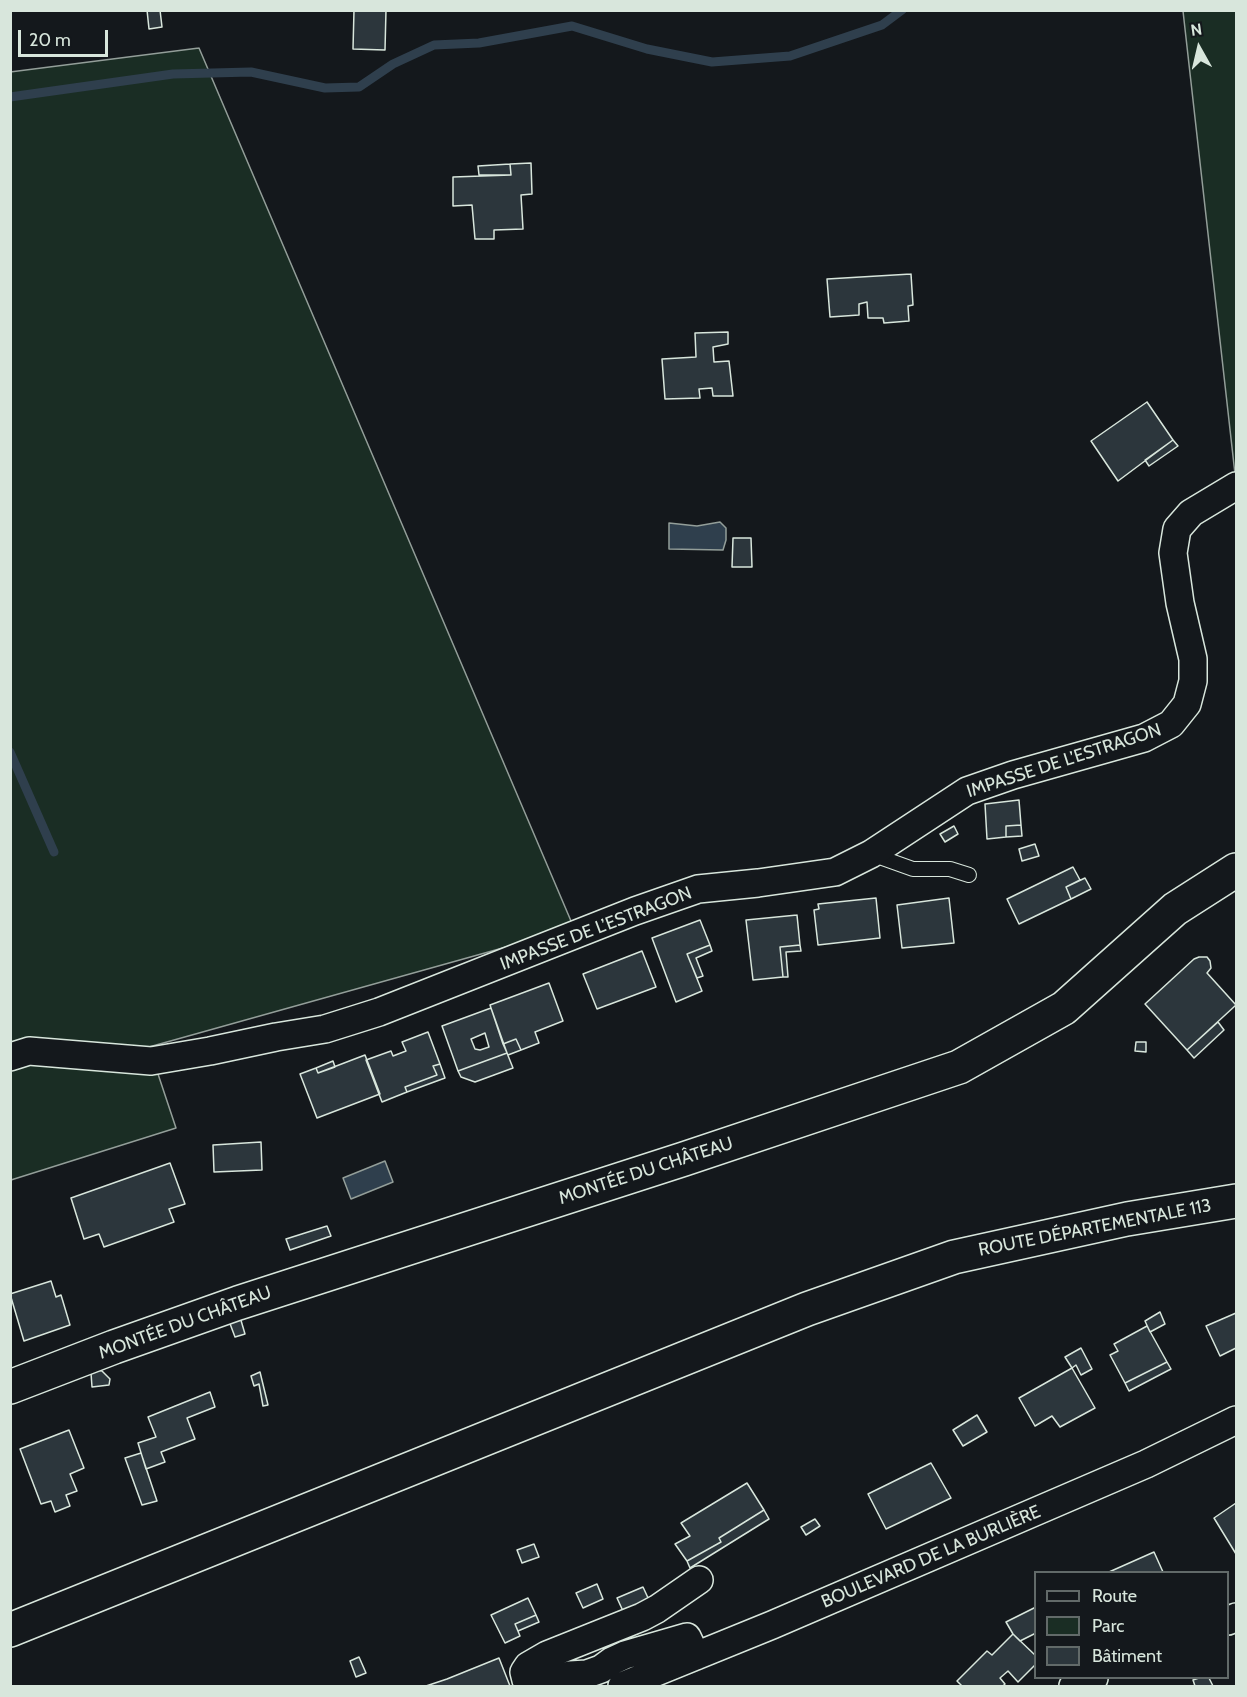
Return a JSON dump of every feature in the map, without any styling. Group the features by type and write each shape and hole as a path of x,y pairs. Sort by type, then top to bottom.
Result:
{"street":[{"name":"IMPASSE DE L’ESTRAGON","path":"10,1057 29,1051 151,1061 324,1029 380,1012 635,911 698,889 758,884 836,872 871,854 967,791 1013,775 1144,738 1171,724 1187,704 1192,681 1193,660 1180,603 1173,553 1178,529 1191,513 1236,486"},
{"name":"MONTÉE DU CHÂTEAU","path":"10,1387 238,1302 684,1159 959,1067 1064,1008 1174,909 1236,870"},
{"name":"ROUTE DÉPARTEMENTALE 113","path":"10,1630 807,1309 954,1257 1127,1219 1236,1201"},
{"name":"BOULEVARD DE LA BURLIÈRE","path":"622,1686 772,1625 1135,1469 1236,1420"},
{"path":"696,1656 687,1637 625,1654 601,1669 543,1685 533,1685 526,1680 524,1672 528,1666 547,1655 642,1617 699,1580"},
{"path":"1073,1686 1089,1679"}],"lane":[{"path":"871,854 913,869 950,869 969,875"}],"green space":[{"path":"1183,11 1236,11 1235,474"},
{"path":"199,48 574,928 149,1047 176,1128 11,1180 10,72"}],"water":[{"path":"720,522 726,528 723,550 669,549 669,523 697,526"},
{"path":"385,1161 393,1182 351,1199 343,1178"}],"building":[{"path":"147,10 160,10 162,27 149,29"},
{"path":"354,10 386,10 385,50 353,49"},
{"path":"531,163 532,194 521,195 523,229 494,230 494,239 475,239 472,205 453,206 453,177 511,175 510,164"},
{"path":"510,164 511,175 479,175 478,166"},
{"path":"911,274 913,305 908,306 909,321 884,323 883,318 868,318 867,302 859,304 859,315 830,317 827,279"},
{"path":"728,332 728,344 713,347 714,362 729,361 733,396 713,396 712,388 699,389 700,398 665,399 662,359 696,357 695,333"},
{"path":"1147,402 1173,440 1118,481 1091,441"},
{"path":"1173,440 1178,446 1149,466 1145,460"},
{"path":"733,538 751,538 752,567 732,567"},
{"path":"1019,800 1021,825 1006,826 1006,837 987,839 985,804"},
{"path":"1021,825 1022,836 1006,837 1006,826"},
{"path":"954,826 958,834 945,842 940,834"},
{"path":"1035,844 1039,856 1022,861 1019,849"},
{"path":"1073,867 1080,880 1066,887 1071,899 1019,924 1007,899"},
{"path":"1085,878 1091,889 1071,899 1066,887"},
{"path":"876,898 880,938 818,945 814,910 819,909 818,904"},
{"path":"949,898 954,943 902,948 897,905"},
{"path":"797,915 800,945 780,947 783,977 753,980 746,920"},
{"path":"700,920 710,945 687,954 702,991 676,1002 652,938"},
{"path":"710,945 712,951 696,958 703,976 697,978 687,954"},
{"path":"800,945 801,951 786,952 788,977 783,977 780,947"},
{"path":"642,951 656,987 597,1009 583,974"},
{"path":"1199,957 1207,957 1211,968 1207,973 1236,1005 1187,1050 1145,1004"},
{"path":"549,983 563,1021 535,1032 539,1043 521,1050 516,1039 503,1044 490,1005"},
{"path":"491,1008 507,1053 458,1071 442,1026","holes":["485,1033 489,1047 475,1049 471,1039"]},
{"path":"1218,1022 1224,1030 1194,1058 1187,1050"},
{"path":"428,1032 440,1064 433,1066 437,1075 405,1087 407,1092 382,1102 366,1060 391,1051 393,1056 406,1051 402,1042"},
{"path":"516,1039 521,1050 508,1055 503,1044"},
{"path":"1136,1042 1146,1042 1146,1052 1135,1051"},
{"path":"507,1053 513,1068 475,1082 461,1077 458,1071"},
{"path":"365,1055 380,1094 317,1118 300,1074 316,1068 318,1073"},
{"path":"333,1061 335,1067 318,1073 316,1068"},
{"path":"440,1064 445,1078 407,1092 405,1087 437,1075 433,1066"},
{"path":"261,1142 262,1170 214,1172 213,1145"},
{"path":"170,1163 185,1204 169,1209 174,1222 104,1247 99,1234 84,1239 71,1198"},
{"path":"327,1226 331,1236 290,1250 286,1239"},
{"path":"51,1281 56,1297 61,1295 70,1325 24,1341 10,1294"},
{"path":"1160,1312 1165,1324 1150,1332 1145,1321"},
{"path":"1236,1313 1236,1348 1220,1356 1206,1326"},
{"path":"240,1317 245,1334 235,1337 229,1321"},
{"path":"1147,1326 1167,1362 1125,1383 1110,1355 1118,1351 1114,1344"},
{"path":"1081,1348 1092,1369 1081,1375 1076,1365 1072,1368 1065,1357"},
{"path":"1167,1362 1171,1369 1129,1391 1125,1383"},
{"path":"1072,1368 1095,1408 1060,1427 1052,1416 1035,1426 1019,1398"},
{"path":"98,1370 110,1379 109,1385 92,1387 91,1373"},
{"path":"260,1372 268,1405 263,1406 259,1384 254,1386 251,1376"},
{"path":"210,1392 215,1407 187,1418 195,1439 161,1452 165,1462 146,1469 138,1443 156,1437 148,1417"},
{"path":"977,1415 987,1432 963,1446 953,1430"},
{"path":"69,1430 84,1468 70,1474 77,1491 66,1495 70,1506 55,1512 51,1501 41,1504 20,1449"},
{"path":"141,1453 157,1501 142,1505 125,1458"},
{"path":"931,1463 951,1498 886,1529 868,1494"},
{"path":"747,1483 764,1510 719,1538 721,1542 687,1561 675,1544 690,1536 681,1523"},
{"path":"1236,1503 1236,1554 1214,1518"},
{"path":"764,1510 769,1519 690,1568 687,1561 721,1542 719,1538"},
{"path":"815,1519 820,1526 806,1535 801,1527"},
{"path":"534,1544 539,1557 522,1563 517,1550"},
{"path":"1154,1552 1163,1571 1111,1571"},
{"path":"597,1584 603,1599 583,1608 576,1593"},
{"path":"643,1587 649,1600 623,1611 617,1598"},
{"path":"528,1598 536,1615 515,1624 520,1636 505,1643 491,1615"},
{"path":"1034,1608 1034,1634 1020,1641 1006,1622"},
{"path":"536,1615 539,1622 518,1631 515,1624"},
{"path":"1013,1634 1034,1654 1034,1666 1018,1682 1008,1671 1000,1678 1005,1684 1003,1686 962,1686 957,1681 987,1651 992,1655"},
{"path":"359,1657 366,1673 356,1677 350,1661"},
{"path":"499,1658 510,1686 426,1686 447,1679"},
{"path":"1210,1679 1213,1686 1195,1686 1193,1680"}],"waterway":[{"path":"10,97 173,74 251,72 325,88 359,87 393,64 434,45 479,43 572,26 647,49 712,62 790,56 882,25 902,10"},
{"path":"10,752 54,852"}]}
